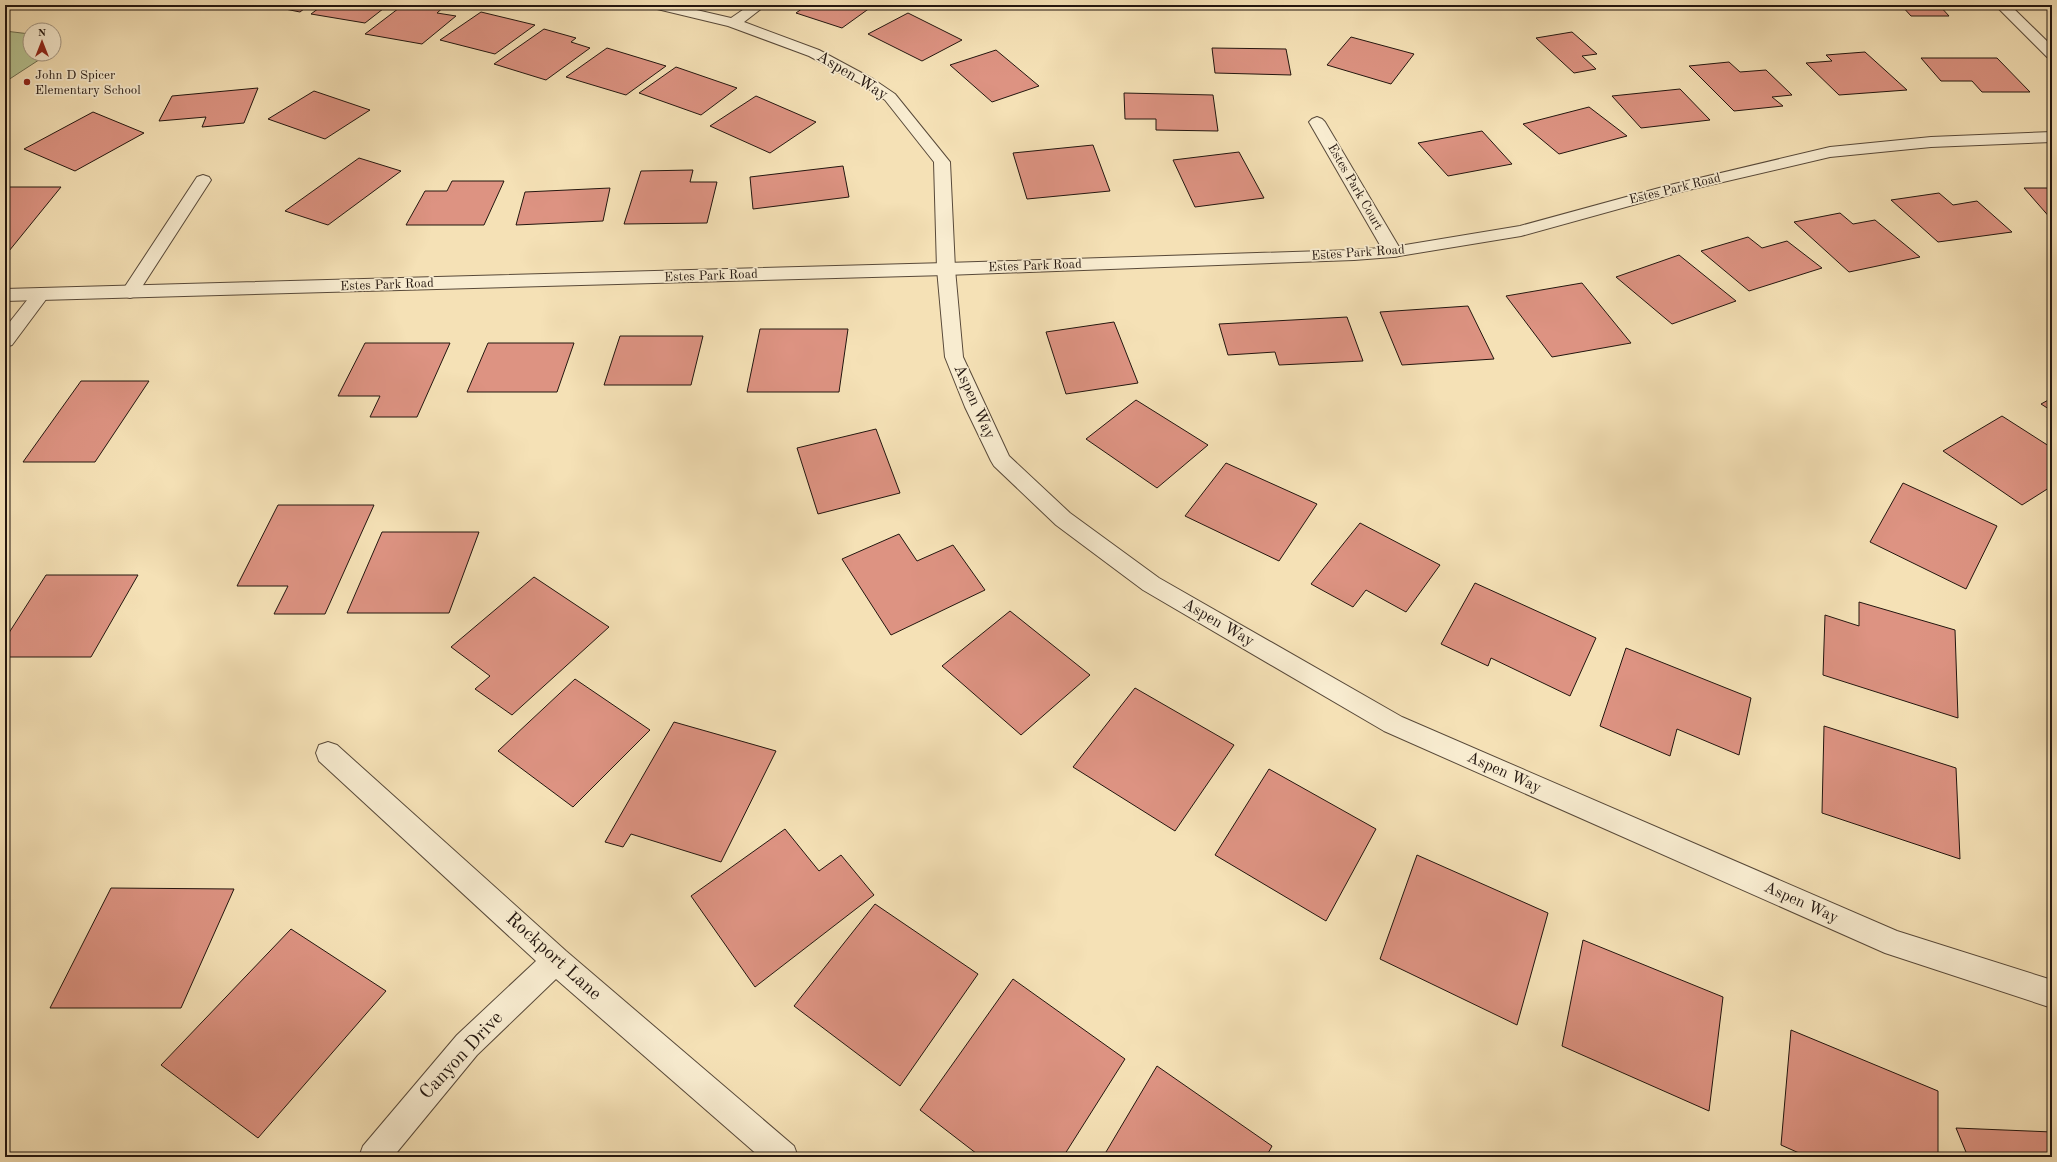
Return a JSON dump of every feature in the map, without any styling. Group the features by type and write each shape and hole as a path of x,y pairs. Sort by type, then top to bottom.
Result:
{"street":[{"name":"Aspen Way","path":"658,5 733,23 814,53 868,82 890,97 942,162 946,269 954,357 975,407 1001,461 1063,519 1151,584 1393,724 1895,944 2052,994"},
{"path":"733,23 758,5"},
{"path":"2002,5 2052,54"},
{"name":"Estes Park Court","path":"1317,122 1393,252"},
{"name":"Estes Park Road","path":"5,295 946,269 1354,255 1393,252 1521,231 1676,188 1830,152 1930,142 2052,137"},
{"path":"130,292 203,180"},
{"path":"5,341 41,294"},
{"name":"Rockport Lane","path":"328,753 556,961 783,1157"},
{"name":"Canyon Drive","path":"374,1157 467,1045 556,961"}],"green space":[{"path":"5,31 22,33 22,62 36,62 5,82"}],"building":[{"path":"265,5 309,5 300,12"},
{"path":"323,5 388,5 365,23 311,14"},
{"path":"403,5 446,5 437,13 456,16 422,44 365,34"},
{"path":"807,5 874,5 842,28 796,13"},
{"path":"1901,5 1939,5 1949,16 1911,16"},
{"path":"481,12 535,25 495,54 440,40"},
{"path":"908,13 962,40 922,61 868,34"},
{"path":"544,29 576,38 571,42 590,48 546,80 494,64"},
{"path":"1572,32 1597,54 1582,56 1596,69 1574,73 1536,38"},
{"path":"1351,37 1414,54 1391,84 1327,65"},
{"path":"607,48 666,66 626,95 566,77"},
{"path":"1212,48 1286,49 1291,75 1215,73"},
{"path":"996,50 1039,86 992,102 950,65"},
{"path":"1865,52 1907,90 1839,95 1806,63 1832,61 1826,55"},
{"path":"1921,58 1997,58 2030,92 1982,92 1972,81 1941,81"},
{"path":"1729,62 1740,72 1766,70 1792,95 1772,97 1783,106 1734,111 1689,66"},
{"path":"676,67 737,88 701,115 639,93"},
{"path":"258,88 244,123 202,127 206,117 159,121 172,96"},
{"path":"1680,89 1710,120 1641,128 1612,96"},
{"path":"314,91 370,110 325,139 268,119"},
{"path":"1124,93 1213,95 1218,131 1156,130 1156,119 1125,119"},
{"path":"756,96 816,122 770,153 710,126"},
{"path":"1589,107 1627,136 1559,154 1523,124"},
{"path":"93,112 144,133 75,171 24,149"},
{"path":"1482,131 1512,164 1448,176 1418,143"},
{"path":"1093,145 1110,191 1027,199 1013,153"},
{"path":"1239,152 1264,198 1195,207 1173,160"},
{"path":"359,158 401,171 328,225 285,211"},
{"path":"843,166 849,197 753,209 750,177"},
{"path":"693,170 690,182 717,182 707,223 624,224 641,171"},
{"path":"452,181 504,181 484,225 406,225 425,191 447,191"},
{"path":"5,187 61,187 9,251 5,251"},
{"path":"610,188 603,221 516,225 525,192"},
{"path":"2024,188 2052,188 2052,220"},
{"path":"1939,193 1953,205 1977,201 2012,232 1938,242 1891,200"},
{"path":"1840,213 1853,224 1875,220 1920,257 1849,272 1794,222"},
{"path":"1748,237 1762,248 1787,241 1822,268 1749,291 1701,251"},
{"path":"1679,255 1736,301 1672,324 1616,277"},
{"path":"1582,283 1631,343 1552,357 1506,296"},
{"path":"1468,306 1494,359 1402,365 1380,312"},
{"path":"1347,317 1363,361 1279,365 1275,352 1228,355 1219,324"},
{"path":"1114,322 1138,383 1066,394 1046,332"},
{"path":"760,329 848,329 839,392 747,392"},
{"path":"620,336 703,336 691,385 604,385"},
{"path":"365,343 450,343 417,417 370,417 380,396 338,396"},
{"path":"488,343 574,343 557,392 467,392"},
{"path":"81,381 149,381 95,462 23,462"},
{"path":"2052,398 2052,411 2041,404"},
{"path":"1136,400 1208,445 1157,488 1086,439"},
{"path":"2002,416 2052,448 2052,486 2022,505 1943,451"},
{"path":"876,429 900,493 818,514 797,448"},
{"path":"1226,463 1317,504 1279,561 1185,516"},
{"path":"1903,483 1997,526 1966,589 1870,542"},
{"path":"278,505 374,505 325,614 274,614 288,586 237,586"},
{"path":"1360,523 1440,565 1406,612 1366,590 1353,607 1311,584"},
{"path":"382,532 479,532 449,613 347,613"},
{"path":"899,534 917,561 953,545 985,590 891,635 842,559"},
{"path":"46,575 138,575 91,657 5,657 5,639"},
{"path":"534,577 609,627 512,715 475,689 490,676 451,647"},
{"path":"1475,583 1596,638 1570,696 1491,658 1488,666 1441,644"},
{"path":"1859,602 1955,630 1958,718 1823,675 1825,615 1859,626"},
{"path":"1010,611 1090,675 1021,735 942,666"},
{"path":"1626,648 1751,698 1739,755 1677,729 1670,756 1600,726"},
{"path":"575,679 650,730 573,807 498,751"},
{"path":"1135,688 1234,745 1175,831 1073,767"},
{"path":"674,722 776,751 721,862 631,834 623,847 605,842"},
{"path":"1824,726 1956,768 1960,859 1822,813"},
{"path":"1269,769 1376,829 1326,921 1215,855"},
{"path":"785,829 819,871 841,855 874,895 755,987 691,896"},
{"path":"1417,855 1548,913 1517,1025 1380,959"},
{"path":"111,888 234,889 181,1008 50,1008"},
{"path":"875,904 978,974 900,1086 794,1006"},
{"path":"291,929 386,991 258,1138 161,1065"},
{"path":"1583,940 1723,997 1709,1111 1562,1046"},
{"path":"1013,979 1125,1059 1063,1157 981,1157 920,1110"},
{"path":"1791,1030 1938,1091 1938,1157 1808,1157 1781,1145"},
{"path":"1157,1066 1272,1146 1266,1157 1103,1157"},
{"path":"1956,1128 2052,1132 2052,1157 1968,1157"}],"place":[{"name":"John D Spicer Elementary School","path":"27,82"}]}
